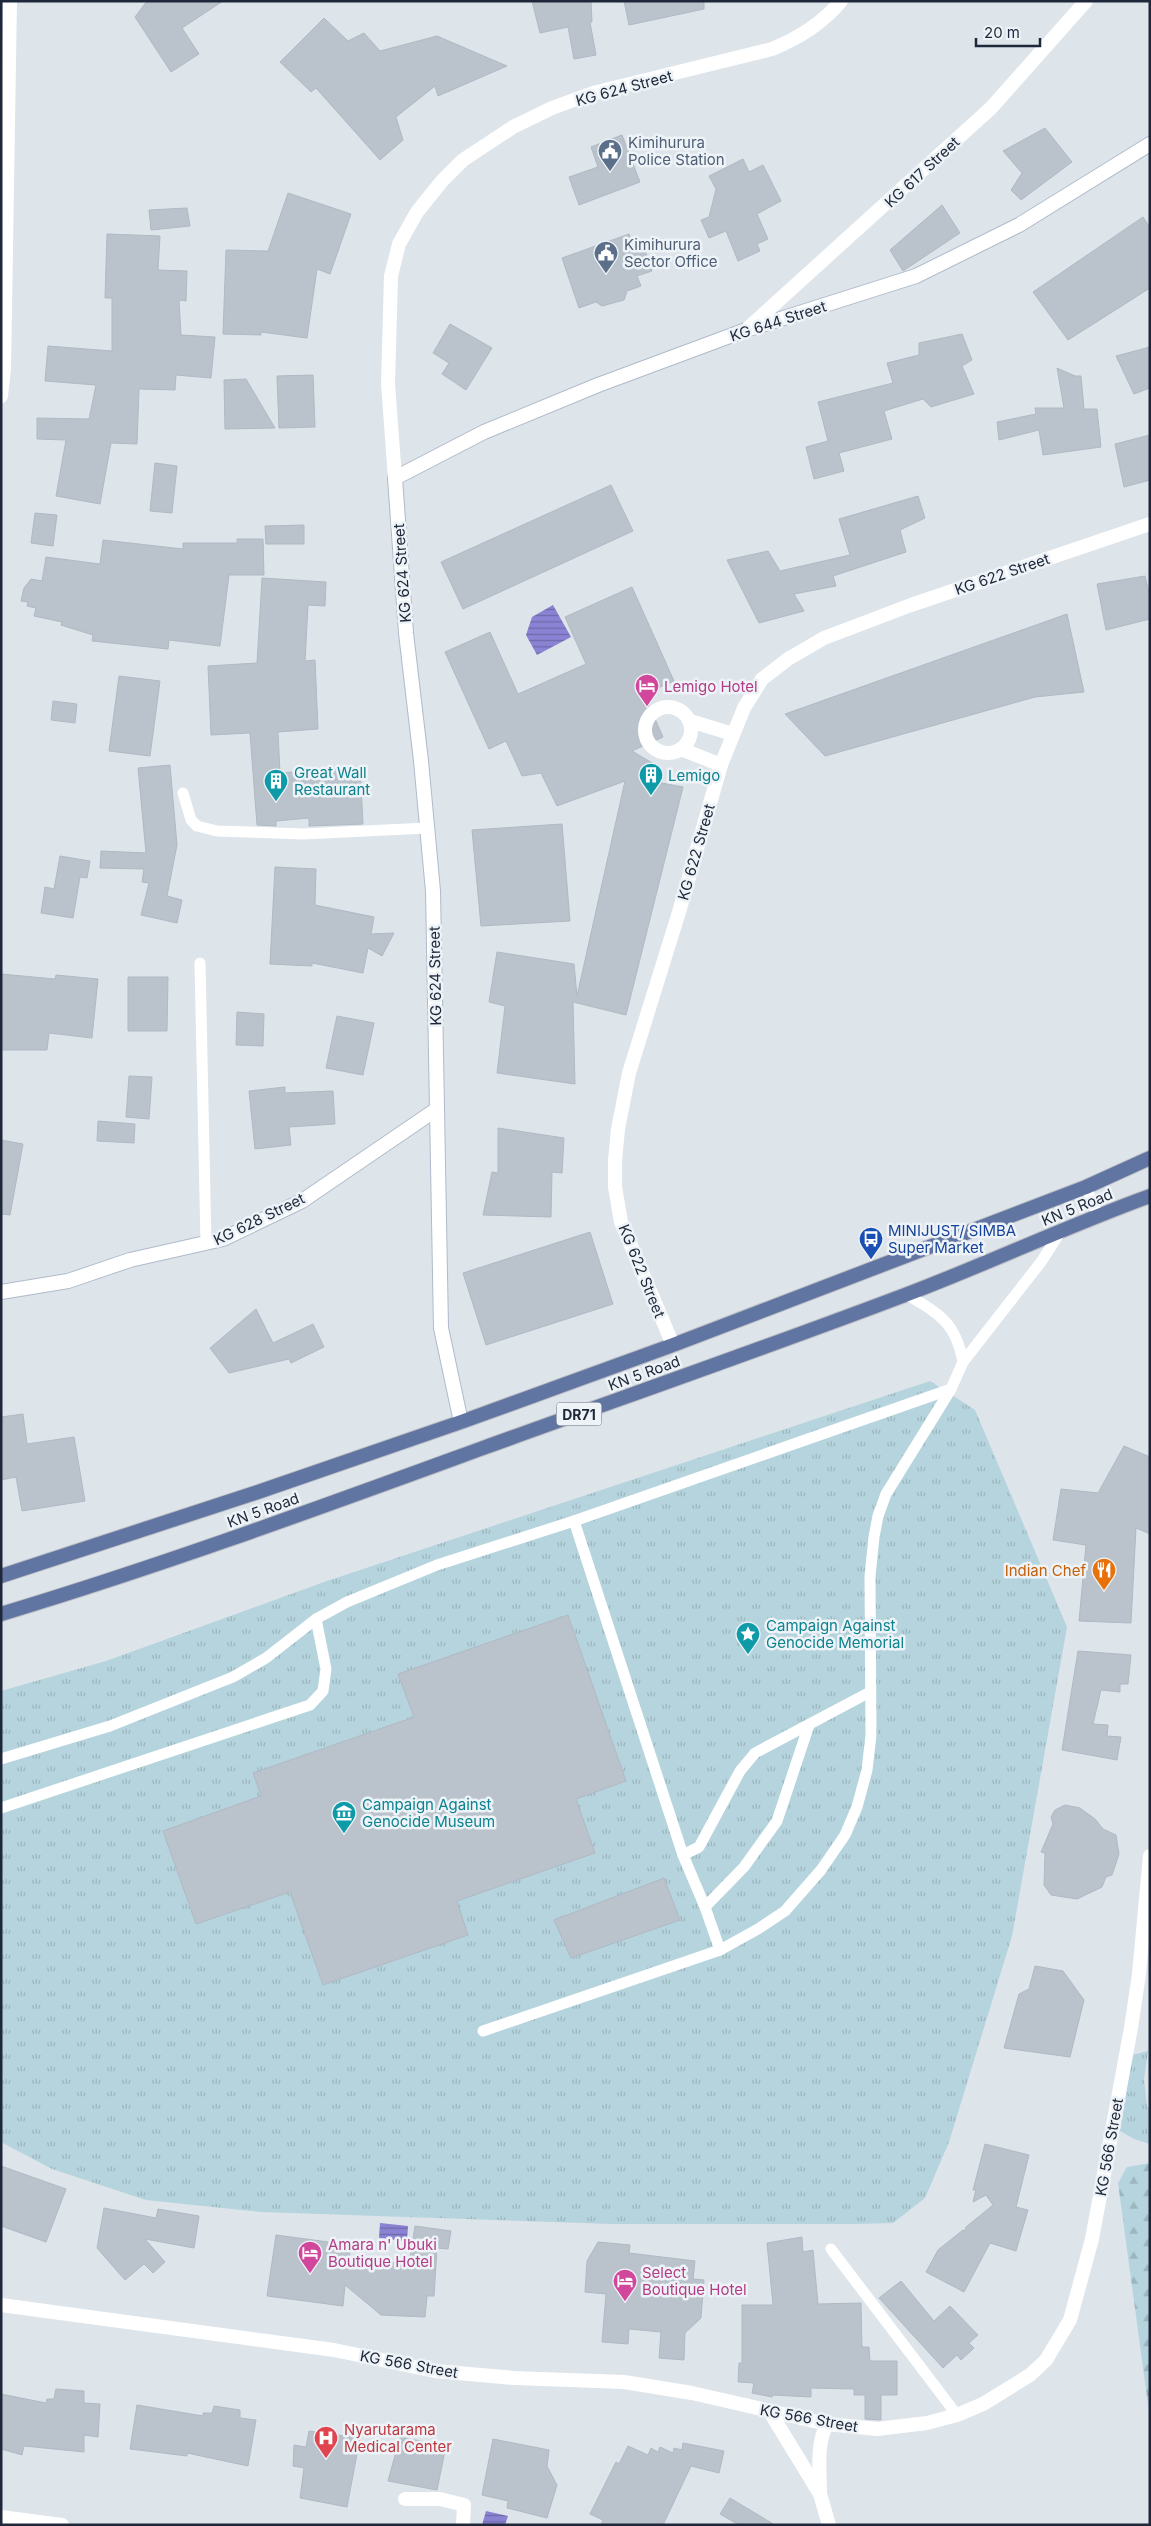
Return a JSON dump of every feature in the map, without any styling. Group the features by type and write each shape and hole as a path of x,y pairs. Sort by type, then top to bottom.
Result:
{"main road":[{"name":"KN 5 Road","path":"1,1576 258,1492 673,1346 1086,1187 1150,1158"},
{"name":"KN 5 Road","path":"1,1614 82,1590 253,1530 906,1294 1098,1215 1150,1196"}],"street":[{"path":"1,396 4,369 10,1"},
{"name":"KG 624 Street","path":"461,1422 441,1328 434,891 406,633 388,384 391,276 399,244 417,212 442,181 463,160 506,132 552,108 593,93 772,49 799,38 830,15 841,1"},
{"name":"KG 617 Street","path":"746,330 991,108 1086,1"},
{"name":"KG 644 Street","path":"395,478 501,425 598,385 746,330 916,276 1019,225 1150,144"},
{"name":"KG 622 Street","path":"673,1346 621,1222 615,1186 615,1161 623,1100 629,1073 679,912 721,765 744,708 762,679 788,658 824,638 911,605 1150,524"},
{"path":"721,765 682,749 667,753 659,751 648,741 645,726 652,713 666,706 681,710 690,721 732,734"},
{"path":"682,749 691,737 690,721"},
{"name":"KG 628 Street","path":"1,1292 68,1281 130,1260 223,1239 302,1201 437,1109"},
{"name":"KG 566 Street","path":"1,2305 334,2350 435,2371 514,2378 624,2382 692,2393 827,2424 877,2429 927,2423 957,2415 983,2404 1030,2375 1046,2360 1070,2320 1092,2239 1131,2028 1139,1974 1150,1856"},
{"path":"770,2412 820,2494 829,2525"},
{"path":"820,2494 820,2450 822,2433 827,2424"},
{"path":"405,2500 440,2499 464,2505 463,2525"},
{"path":"1,2517 62,2525"}],"lane":[{"path":"183,794 190,820 197,826 217,831 303,834 427,828"},
{"path":"200,963 206,1244"},
{"path":"1086,1187 1098,1215"},
{"path":"483,2031 720,1950 758,1929 785,1911 821,1870 845,1835 857,1807 867,1770 871,1735 870,1576 878,1516 886,1494 951,1389 963,1362 1041,1262 1061,1231"},
{"path":"906,1294 941,1316 952,1327 960,1344 963,1362"},
{"path":"1,1759 110,1726 233,1677 266,1658 316,1619 346,1602 437,1565 574,1521 951,1389"},
{"path":"574,1521 683,1856 706,1907 720,1950"},
{"path":"1,1808 310,1705 323,1691 326,1669 316,1619"},
{"path":"683,1856 699,1847 740,1771 755,1753 870,1692"},
{"path":"706,1907 744,1867 777,1821 809,1725"},
{"path":"831,2249 957,2415"}],"green space":[{"path":"930,1381 975,1410 1067,1627 1012,1936 949,2142 925,2198 893,2223 856,2224 612,2224 262,2212 146,2200 52,2169 1,2142 1,1691 106,1661 327,1581"},
{"path":"1148,2051 1144,2079 1147,2107 1150,2108 1150,2144 1134,2139 1120,2131 1132,2055"},
{"path":"1150,2163 1150,2419 1118,2183 1127,2167"}],"shaded area":[{"path":"553,605 571,637 537,655 526,635 532,617"},
{"path":"380,2223 408,2226 407,2241 379,2238"},
{"path":"486,2511 508,2516 505,2525 482,2525"}],"building":[{"path":"147,1 223,1 182,28 199,54 171,72 135,17"},
{"path":"532,1 591,1 592,22 590,22 596,55 574,59 568,27 540,33"},
{"path":"624,1 704,1 704,9 629,25"},
{"path":"324,18 348,41 364,33 380,51 437,36 507,66 438,96 435,86 396,117 403,140 380,160 316,88 311,92 280,62"},
{"path":"1045,128 1072,162 1021,200 1011,190 1022,173 1003,151"},
{"name":"Kimihurura Police Station","path":"622,135 640,182 579,205 569,177 598,167 591,147"},
{"path":"743,159 749,172 763,165 781,201 757,214 768,239 757,244 760,251 738,261 726,231 709,238 701,220 709,217 716,189 709,176"},
{"path":"288,193 351,214 330,274 317,269 307,338 261,332 261,335 223,334 226,250 268,251"},
{"path":"942,205 960,233 903,271 890,250"},
{"path":"187,208 190,226 151,230 149,210"},
{"path":"1143,217 1150,228 1150,288 1068,340 1033,292"},
{"path":"107,234 160,236 158,270 187,271 186,301 179,300 181,335 215,337 211,378 176,375 175,390 139,389 137,444 111,443 100,504 56,496 66,440 37,439 37,418 89,419 96,385 45,381 48,346 112,351 112,298 105,298"},
{"name":"Kimihurura Sector Office","path":"629,234 635,250 644,247 652,271 637,276 641,286 627,291 624,300 602,306 596,302 579,308 562,258"},
{"path":"450,324 492,348 466,390 442,374 449,363 433,353"},
{"path":"962,334 972,360 962,366 974,394 931,407 923,399 884,411 892,439 839,453 844,471 814,479 806,447 828,441 818,402 893,383 887,363 919,355 919,343"},
{"path":"1150,347 1150,388 1134,394 1116,356"},
{"path":"1057,368 1075,376 1081,376 1084,409 1097,409 1101,447 1043,455 1039,430 999,440 997,422 1036,414 1035,408 1064,408"},
{"path":"313,375 315,427 279,428 277,376"},
{"path":"246,379 275,428 225,429 224,380"},
{"path":"1150,435 1150,480 1124,487 1115,444"},
{"path":"155,463 177,466 172,513 150,511"},
{"path":"611,485 633,531 463,609 441,562"},
{"path":"918,496 925,518 900,530 906,552 833,576 836,586 794,594 804,611 759,623 727,560 768,551 780,571 850,555 839,519"},
{"path":"35,513 57,515 53,546 31,543"},
{"path":"304,525 304,544 266,544 265,526"},
{"path":"237,539 263,539 264,575 229,575 220,646 169,640 168,649 92,641 93,635 61,625 62,622 34,616 36,608 27,606 28,602 21,601 24,588 31,579 42,581 46,557 100,564 103,540 183,549 183,543 237,543"},
{"path":"1145,576 1150,597 1150,619 1106,630 1097,584"},
{"path":"262,578 326,582 325,606 308,605 305,661 315,660 318,729 278,732 280,773 360,767 363,824 309,826 309,818 276,821 276,826 257,825 250,733 211,735 208,666 257,663"},
{"name":"Lemigo","path":"632,587 674,681 644,694 663,737 632,751 654,764 651,781 683,787 626,1015 573,1002 575,1084 497,1073 505,1006 489,1002 497,952 574,964 577,996 625,781 557,806 541,773 522,776 506,741 489,749 445,652 490,632 518,694 586,664 565,617"},
{"path":"1067,614 1084,692 1035,697 825,756 785,714"},
{"path":"119,676 160,681 150,756 109,751"},
{"path":"53,701 77,704 75,723 51,720"},
{"path":"170,765 177,845 167,896 182,900 177,923 141,915 149,883 142,882 144,869 100,868 101,851 146,853 138,768"},
{"path":"562,824 570,921 481,926 472,830"},
{"path":"60,856 90,861 87,878 80,877 73,918 41,913 45,887 54,889"},
{"path":"275,867 316,869 315,905 374,917 371,934 394,933 382,956 368,948 363,973 312,963 312,966 270,964"},
{"path":"1,974 55,979 56,975 98,979 92,1038 49,1033 47,1050 1,1050"},
{"path":"128,977 168,977 167,1031 128,1031"},
{"path":"237,1012 264,1014 263,1046 236,1045"},
{"path":"337,1016 374,1023 363,1075 326,1068"},
{"path":"129,1076 152,1077 149,1119 126,1117"},
{"path":"285,1087 285,1093 333,1091 335,1124 289,1127 291,1145 255,1149 249,1091"},
{"path":"98,1121 135,1124 134,1143 97,1141"},
{"path":"498,1128 564,1138 562,1173 552,1172 551,1217 483,1215 492,1172 498,1173"},
{"path":"1,1140 23,1144 10,1215 1,1214"},
{"path":"590,1232 613,1304 486,1345 463,1273"},
{"path":"256,1309 273,1343 313,1324 324,1347 291,1363 289,1359 229,1373 210,1348"},
{"path":"23,1414 27,1444 74,1437 85,1501 22,1511 16,1477 1,1480 1,1417"},
{"path":"1124,1446 1150,1457 1150,1534 1136,1528 1131,1623 1079,1621 1086,1545 1053,1540 1061,1489 1098,1493"},
{"path":"568,1615 626,1781 576,1799 595,1853 457,1901 468,1935 323,1985 290,1892 196,1924 163,1831 261,1796 253,1773 414,1717 398,1674"},
{"path":"1078,1651 1131,1655 1128,1684 1120,1684 1120,1692 1101,1690 1093,1724 1108,1725 1107,1736 1121,1737 1117,1760 1062,1750"},
{"path":"1065,1805 1080,1808 1095,1819 1103,1829 1116,1835 1119,1854 1112,1875 1106,1877 1102,1887 1077,1899 1051,1895 1044,1885 1045,1853 1041,1852 1053,1824 1051,1817 1055,1810"},
{"path":"664,1878 680,1920 571,1958 554,1920"},
{"path":"1035,1966 1063,1971 1084,2000 1070,2057 1004,2048 1019,1994 1029,1989"},
{"path":"985,2144 1029,2155 1016,2207 1028,2210 1016,2251 990,2243 964,2292 926,2272 938,2250 963,2230 965,2231 966,2227 993,2205 986,2195 973,2202 976,2190 973,2190"},
{"path":"1,2166 66,2189 46,2242 1,2226"},
{"path":"104,2208 156,2218 158,2209 199,2216 194,2248 145,2239 165,2262 153,2273 144,2264 125,2280 97,2248"},
{"path":"415,2226 451,2231 448,2249 437,2248 434,2296 427,2296 425,2317 381,2315 345,2285 343,2306 267,2296 276,2235 351,2245 349,2258 409,2264"},
{"path":"802,2237 803,2252 813,2250 818,2304 861,2303 862,2347 869,2347 870,2361 897,2361 897,2395 881,2395 881,2420 865,2419 865,2395 854,2395 854,2389 811,2388 811,2397 773,2395 772,2397 752,2393 754,2383 738,2382 739,2363 742,2363 742,2305 773,2305 767,2243"},
{"path":"598,2242 630,2245 629,2253 695,2261 693,2279 704,2280 701,2318 685,2333 684,2360 659,2358 661,2332 629,2329 628,2344 602,2342 606,2294 585,2292 587,2261"},
{"path":"901,2281 934,2321 950,2306 978,2335 969,2343 974,2348 961,2360 957,2355 943,2368 879,2298"},
{"path":"56,2389 84,2391 84,2403 100,2404 98,2437 84,2435 84,2452 24,2446 22,2455 1,2449 1,2394 46,2403 47,2399 54,2399"},
{"path":"137,2405 203,2416 203,2413 212,2413 214,2406 240,2410 240,2418 256,2420 248,2466 187,2453 187,2456 130,2449"},
{"path":"309,2431 360,2438 347,2507 300,2498 304,2468 293,2466 294,2445 306,2447"},
{"path":"400,2437 446,2446 437,2490 388,2481"},
{"path":"493,2439 549,2450 547,2466 557,2485 547,2518 507,2508 508,2501 482,2495"},
{"path":"683,2443 724,2451 719,2473 691,2466 663,2525 601,2525 603,2520 590,2514 616,2462 619,2464 628,2446 648,2455 651,2448 658,2452 660,2447 673,2453 674,2448 682,2450"},
{"path":"730,2498 775,2525 739,2525 720,2514"}],"place":[{"name":"Kimihurura Police Station","path":"610,172"},
{"name":"Kimihurura Sector Office","path":"606,274"},
{"name":"Lemigo Hotel","path":"647,707"},
{"name":"Lemigo","path":"651,796"},
{"name":"Great Wall Restaurant","path":"276,802"},
{"name":"MINIJUST/ SIMBA Super Market","path":"871,1260"},
{"name":"Indian Chef","path":"1104,1591"},
{"name":"Campaign Against Genocide Memorial","path":"748,1655"},
{"name":"Campaign Against Genocide Museum","path":"344,1834"},
{"name":"Amara n' Ubuki Boutique Hotel","path":"310,2274"},
{"name":"Select Boutique Hotel","path":"625,2302"},
{"name":"Nyarutarama Medical Center","path":"326,2459"}]}
